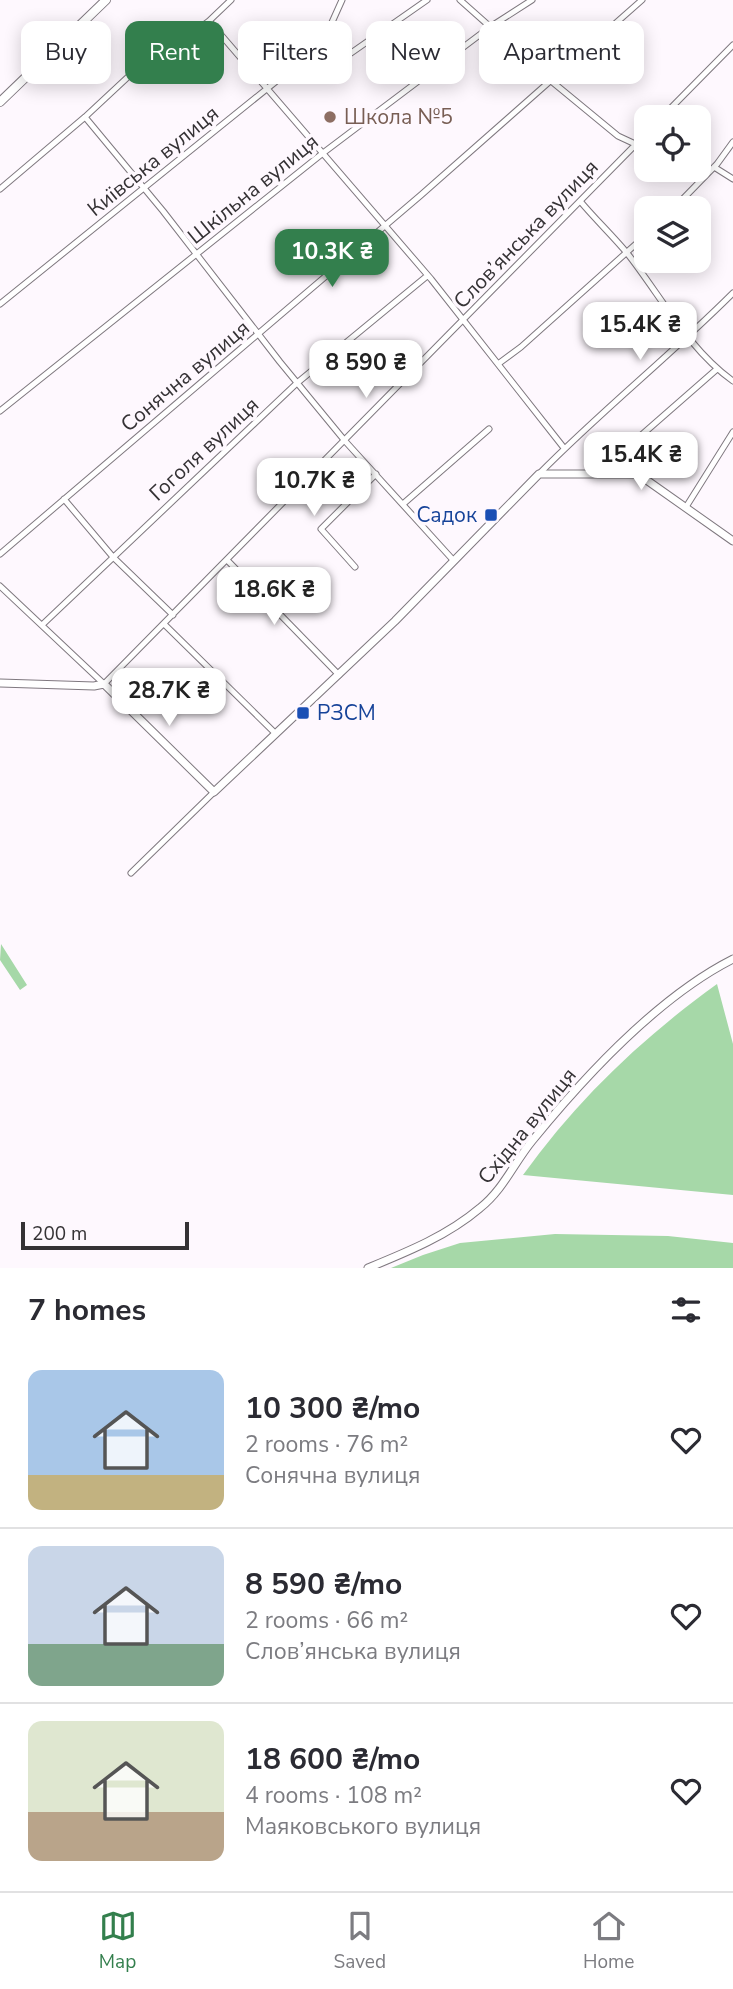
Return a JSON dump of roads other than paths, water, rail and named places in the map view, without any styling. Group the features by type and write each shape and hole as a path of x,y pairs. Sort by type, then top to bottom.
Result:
{"main road":[{"path":"0,102 106,0"}],"street":[{"path":"209,21 231,0"},
{"name":"Київська вулиця","path":"333,21 342,0"},
{"path":"352,52 427,0"},
{"path":"460,0 484,21"},
{"name":"Шкільна вулиця","path":"500,21 532,0"},
{"name":"Сонячна вулиця","path":"618,21 642,0"},
{"name":"Шкільна вулиця","path":"0,411 323,153 479,36"},
{"path":"224,38 464,320 564,448"},
{"path":"674,105 733,45"},
{"path":"0,189 85,117 125,79"},
{"name":"Київська вулиця","path":"0,304 275,84"},
{"name":"Сонячна вулиця","path":"0,554 421,195 546,84"},
{"path":"555,84 618,136 634,145"},
{"path":"85,117 198,254 345,441 455,562"},
{"path":"711,170 733,142"},
{"name":"Слов’янська вулиця","path":"104,684 634,145"},
{"path":"715,167 733,180"},
{"path":"686,196 699,182"},
{"path":"580,201 626,253 691,341 733,382"},
{"path":"498,364 521,347 634,246"},
{"name":"Гоголя вулиця","path":"42,625 297,383 427,276"},
{"path":"131,873 455,562 564,448 689,337 733,293"},
{"path":"612,473 637,439 717,369"},
{"path":"403,504 489,429"},
{"path":"686,507 733,432"},
{"path":"355,567 321,529 376,474"},
{"path":"539,474 638,474 733,541"},
{"path":"64,499 113,557 173,615"},
{"path":"227,560 339,675"},
{"path":"0,586 214,792"},
{"path":"163,624 276,734"},
{"path":"0,682 104,684"},
{"name":"Східна вулиця","path":"368,1268 419,1247 481,1208 493,1197 529,1144 558,1109 616,1049 669,1002 733,959"}],"place":[{"name":"Школа №5","path":"330,117"},
{"name":"Садок","path":"491,515"},
{"name":"РЗСМ","path":"303,713"}]}
